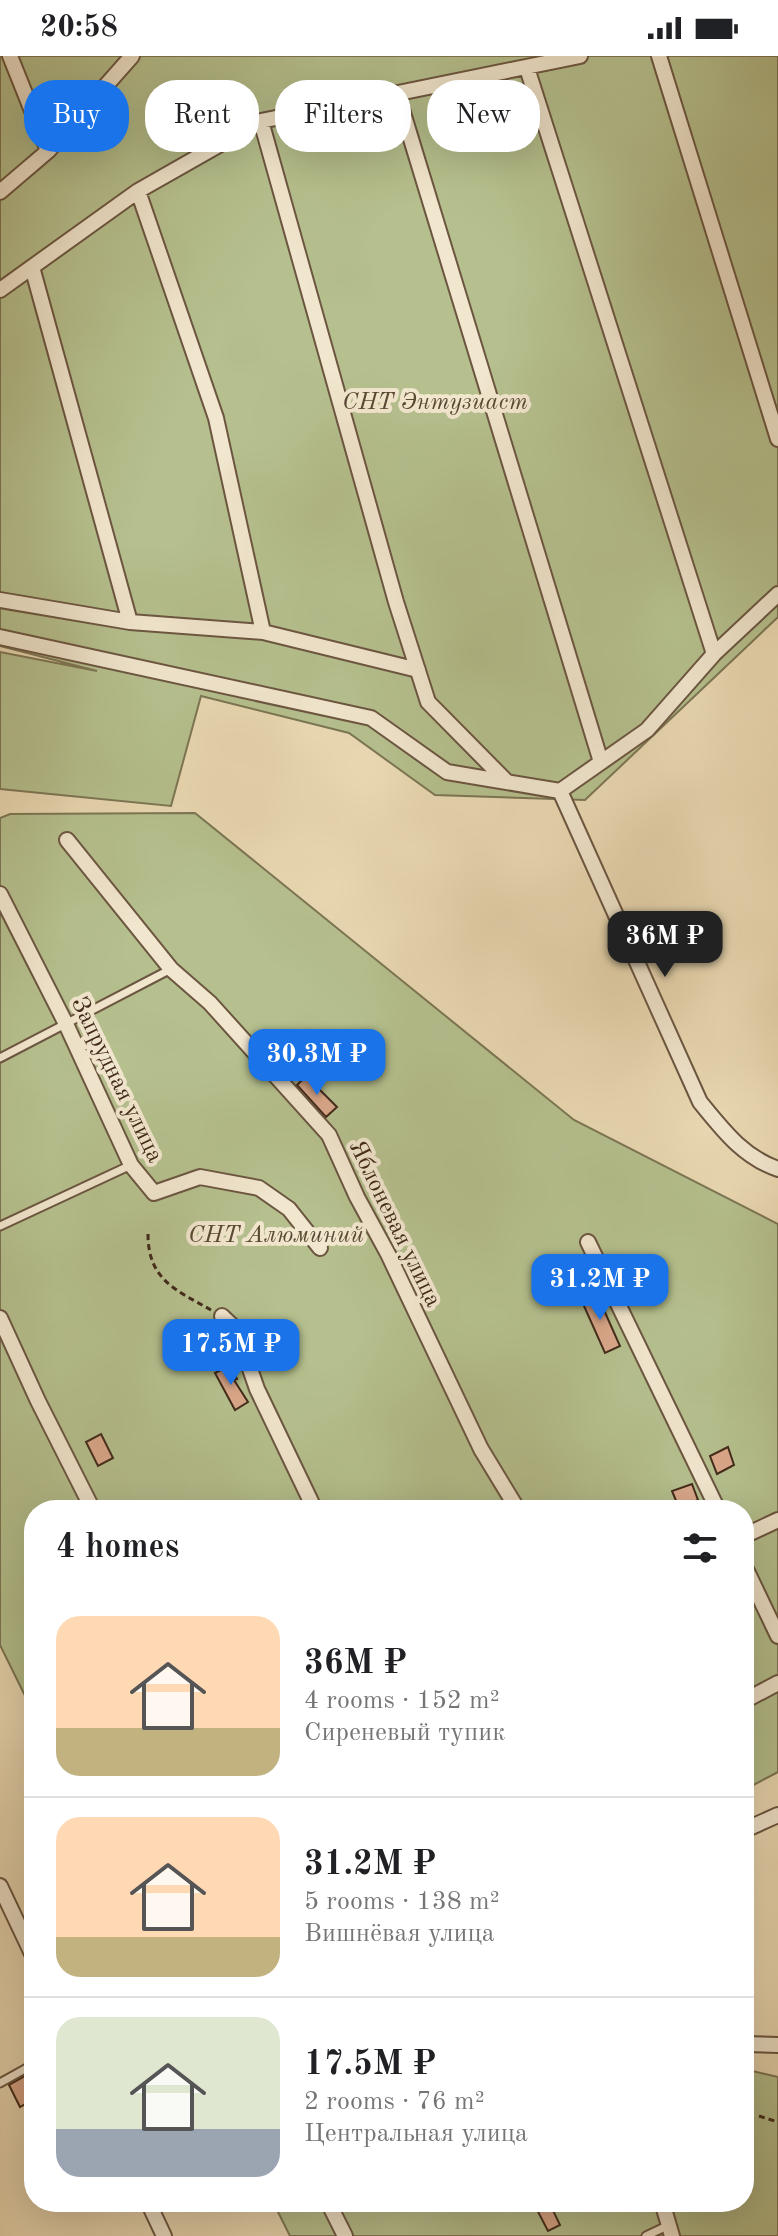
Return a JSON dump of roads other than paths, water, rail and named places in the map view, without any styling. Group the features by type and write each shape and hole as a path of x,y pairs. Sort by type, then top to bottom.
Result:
{"street":[{"path":"10,56 24,91"},
{"path":"111,80 132,56"},
{"path":"411,90 580,56"},
{"path":"659,56 778,439"},
{"path":"527,68 714,654"},
{"path":"0,290 138,191 261,121 275,118"},
{"path":"261,121 396,602 428,702 506,782"},
{"path":"411,139 601,762"},
{"path":"0,192 47,152"},
{"path":"138,191 216,418 263,632"},
{"path":"32,267 130,622"},
{"path":"0,637 371,718 447,772 560,791 647,730 714,654 778,594"},
{"path":"1,597 130,622 263,632 418,670"},
{"path":"560,791 700,1102 729,1137 748,1154 758,1162 778,1169"},
{"name":"Яблоневая улица","path":"67,840 171,969 210,1003 329,1135 481,1449 512,1500"},
{"name":"Запрудная улица","path":"0,894 66,1024 131,1165 154,1193 200,1177 259,1188 289,1209 320,1248"},
{"path":"588,1242 713,1500"},
{"path":"222,1316 247,1340 248,1363 257,1389 310,1500"},
{"path":"0,1318 88,1500"},
{"path":"754,1531 778,1520"},
{"path":"754,1586 778,1636"},
{"path":"754,1696 778,1683"},
{"path":"754,1826 778,1815"},
{"path":"0,1886 24,1937"},
{"path":"754,2044 778,2045"},
{"path":"153,2212 164,2236"},
{"path":"333,2212 345,2236"}],"lane":[{"path":"0,1058 171,969"},
{"path":"0,1226 131,1165"},
{"path":"0,2083 24,2070"},
{"path":"646,2236 670,2231"}],"park label":[{"name":"СНТ Энтузиаст","path":"435,401"},
{"name":"СНТ Алюминий","path":"276,1234"}]}
